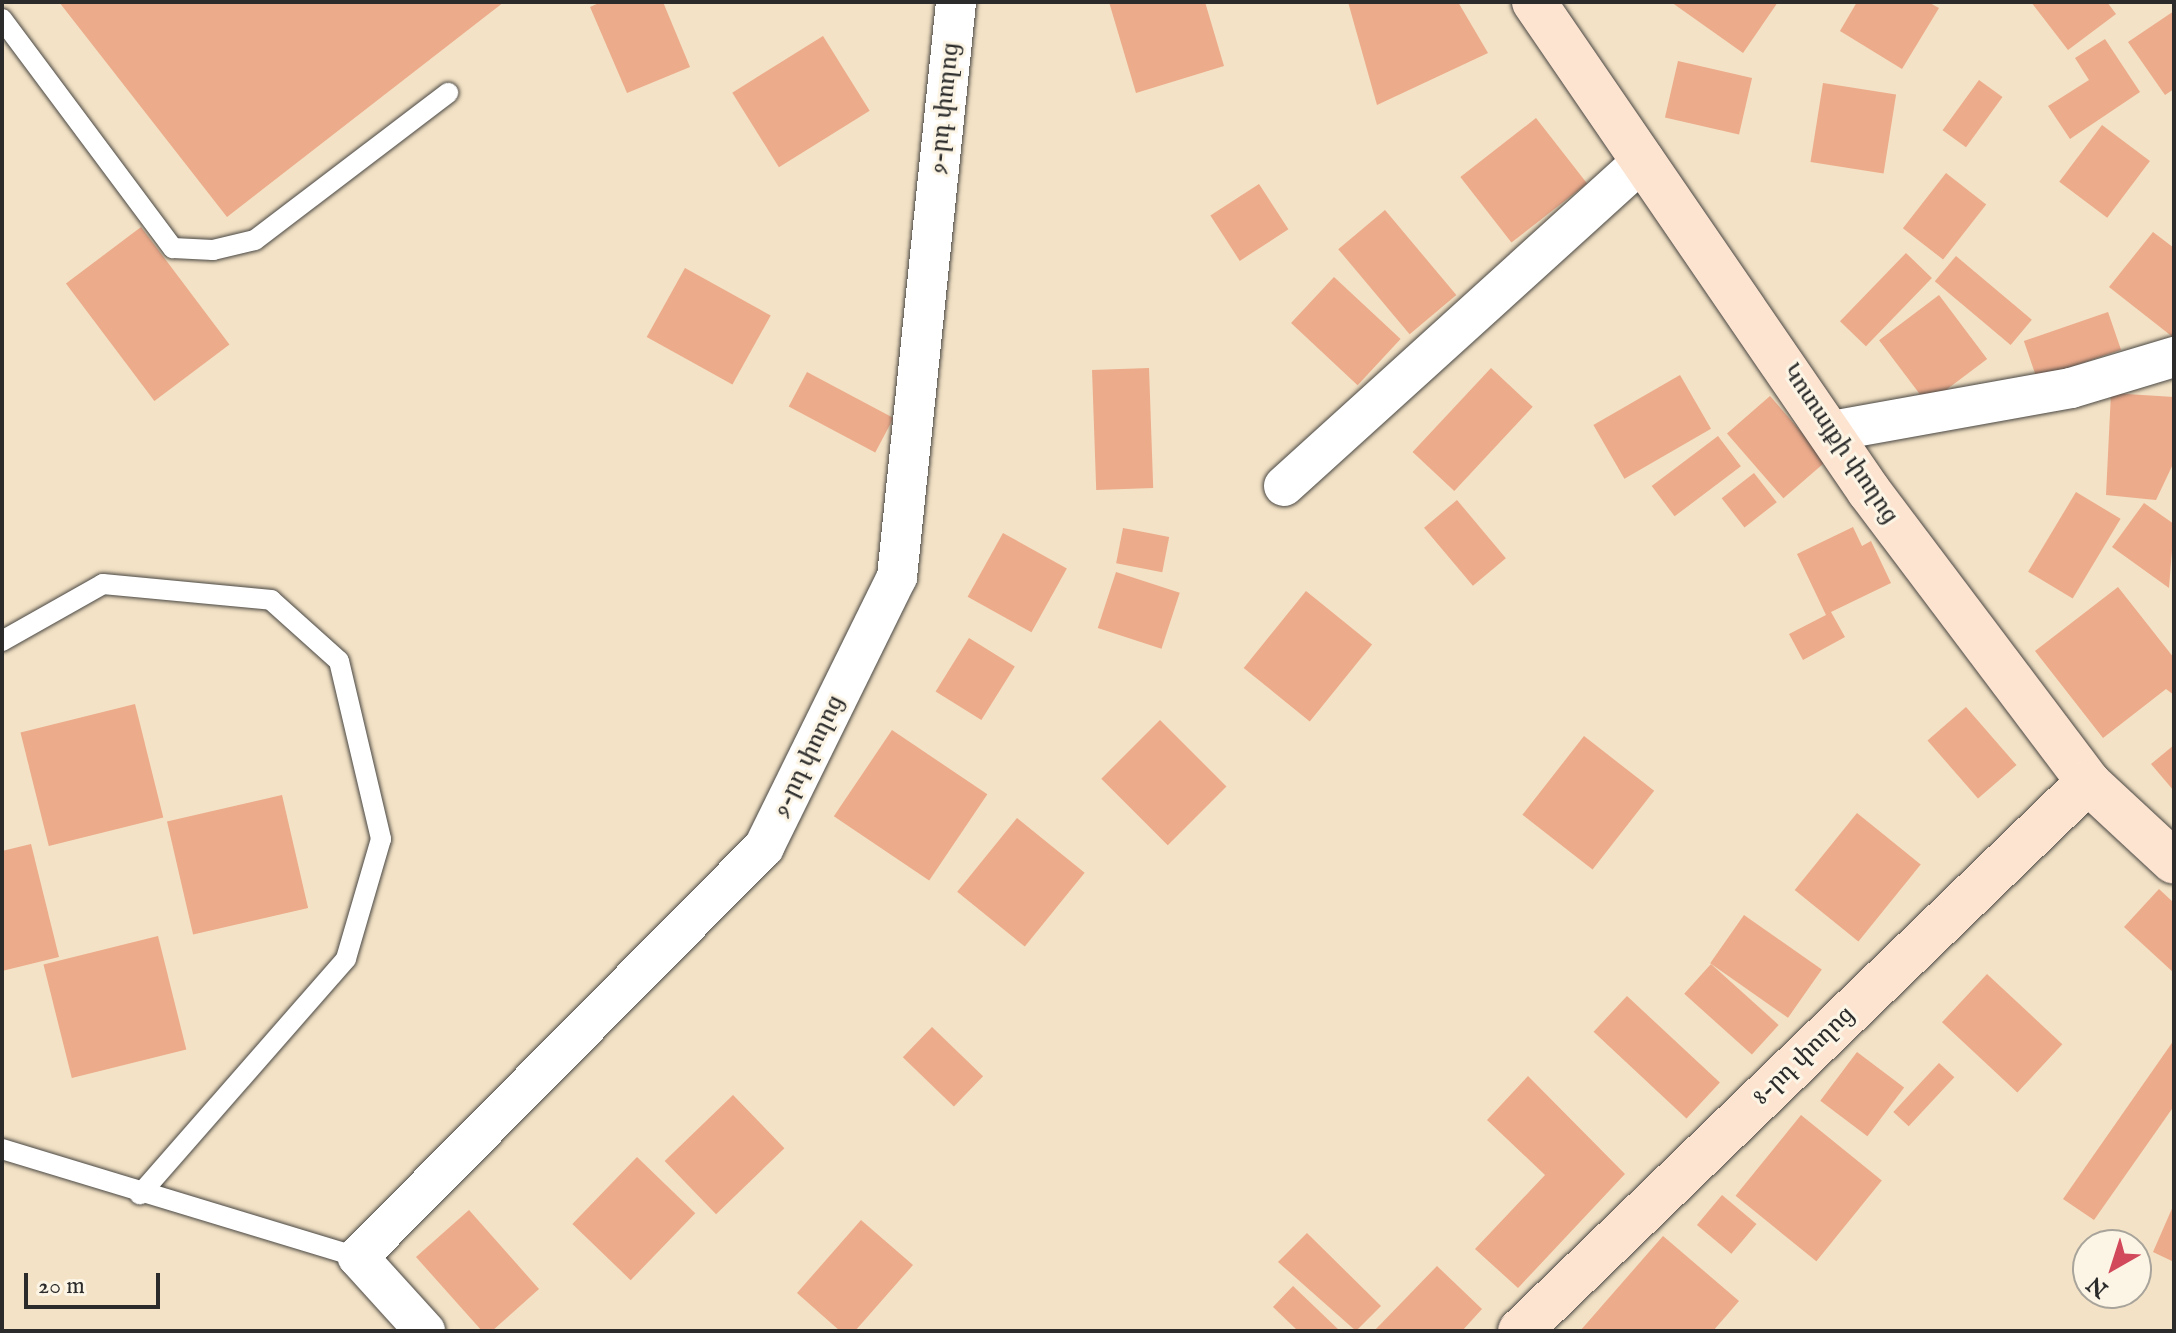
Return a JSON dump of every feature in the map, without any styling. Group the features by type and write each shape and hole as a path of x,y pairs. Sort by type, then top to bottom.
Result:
{"main road":[{"name":"Կոտայքի փողոց","path":"1534,2 1832,431 1869,491 2088,782 2174,862"},
{"name":"8-րդ փողոց","path":"1520,1331 2088,782"}],"street":[{"name":"9-րդ փողոց","path":"358,1257 764,847 897,577 956,2"},
{"path":"1284,486 1644,159"},
{"path":"1832,431 2071,388 2174,357"},
{"path":"358,1257 425,1331"}],"lane":[{"path":"2,19 173,248 213,250 255,240 448,93"},
{"path":"2,641 103,584 271,600 339,661 381,839 346,959 140,1194"},
{"path":"2,1149 140,1194 358,1257"}],"building":[{"path":"59,2 504,2 227,217"},
{"path":"601,2 663,2 690,67 627,93 590,7"},
{"path":"1109,2 1205,2 1224,66 1136,93"},
{"path":"1348,2 1458,2 1488,53 1377,105"},
{"path":"1671,2 1778,2 1743,53"},
{"path":"1857,2 1928,2 1939,8 1902,69 1840,31"},
{"path":"2031,2 2107,2 2116,14 2068,50"},
{"path":"2174,11 2174,89 2165,95 2128,42"},
{"path":"823,36 870,111 779,167 732,93"},
{"path":"2105,39 2140,92 2070,139 2048,106 2089,80 2075,58"},
{"path":"1678,61 1752,78 1739,135 1665,118"},
{"path":"1979,80 2002,97 1966,147 1943,130"},
{"path":"1823,83 1896,95 1884,174 1810,162"},
{"path":"1536,118 1587,183 1511,243 1460,177"},
{"path":"2102,125 2150,161 2107,218 2059,182"},
{"path":"1946,173 1986,204 1943,260 1903,228"},
{"path":"1259,184 1288,229 1240,261 1210,216"},
{"path":"1385,210 1456,295 1410,334 1338,249"},
{"path":"141,227 229,344 154,401 66,284"},
{"path":"2153,232 2174,248 2174,338 2109,287"},
{"path":"1906,253 1932,278 1866,346 1840,321"},
{"path":"1956,256 2032,320 2011,345 1935,281"},
{"path":"685,268 771,316 732,385 647,337"},
{"path":"1334,277 1401,339 1358,385 1291,323"},
{"path":"1939,295 1987,359 1927,404 1879,340"},
{"path":"2108,312 2121,350 2037,379 2024,341"},
{"path":"1149,368 1153,488 1096,490 1092,370"},
{"path":"1491,368 1533,407 1454,491 1413,452"},
{"path":"807,372 894,418 875,452 789,406"},
{"path":"1680,375 1711,429 1624,479 1593,425"},
{"path":"2111,393 2174,397 2174,462 2156,500 2106,495"},
{"path":"1770,396 1826,461 1783,498 1727,433"},
{"path":"1718,436 1741,466 1675,516 1652,486"},
{"path":"1754,473 1777,502 1744,527 1722,498"},
{"path":"2076,492 2121,519 2073,598 2028,572"},
{"path":"1457,500 1506,558 1473,586 1424,528"},
{"path":"2144,503 2174,524 2169,588 2112,547"},
{"path":"1853,527 1862,546 1871,541 1891,583 1831,612 1845,637 1803,660 1789,634 1826,615 1797,554"},
{"path":"1123,528 1169,537 1162,572 1116,563"},
{"path":"1003,533 1067,568 1031,632 968,597"},
{"path":"1116,572 1180,593 1161,649 1098,628"},
{"path":"2118,587 2174,658 2174,695 2166,689 2103,738 2035,651"},
{"path":"1306,591 1372,644 1310,721 1244,668"},
{"path":"969,638 1015,667 981,720 936,691"},
{"path":"135,704 163,818 49,846 21,733"},
{"path":"1966,707 2017,765 1978,799 1928,740"},
{"path":"1160,720 1226,786 1168,845 1101,779"},
{"path":"892,730 987,794 929,881 834,816"},
{"path":"1584,736 1654,791 1593,870 1522,815"},
{"path":"2174,745 2174,791 2151,764"},
{"path":"282,795 308,908 193,935 167,822"},
{"path":"1857,813 1921,865 1858,942 1795,890"},
{"path":"1017,818 1085,873 1025,947 957,892"},
{"path":"31,844 59,957 2,971 2,851"},
{"path":"2159,889 2174,903 2174,973 2124,927"},
{"path":"1744,915 1822,969 1788,1018 1710,963"},
{"path":"158,936 186,1050 72,1078 44,965"},
{"path":"1711,964 1779,1025 1752,1055 1684,994"},
{"path":"1987,974 2062,1044 2017,1093 1942,1022"},
{"path":"1627,996 1720,1083 1686,1118 1594,1032"},
{"path":"932,1027 983,1076 954,1107 903,1057"},
{"path":"2174,1040 2174,1106 2094,1220 2063,1199"},
{"path":"1857,1052 1904,1088 1867,1136 1820,1101"},
{"path":"1939,1063 1954,1077 1909,1126 1893,1112"},
{"path":"1528,1076 1625,1174 1518,1288 1475,1249 1545,1175 1487,1120"},
{"path":"733,1095 784,1148 716,1214 665,1161"},
{"path":"1801,1115 1882,1180 1816,1261 1736,1196"},
{"path":"637,1157 695,1213 631,1280 572,1224"},
{"path":"1722,1195 1756,1224 1731,1254 1697,1225"},
{"path":"2174,1204 2174,1262 2153,1252"},
{"path":"469,1210 539,1289 492,1331 482,1331 416,1257"},
{"path":"861,1220 913,1265 855,1331 840,1331 797,1293"},
{"path":"1307,1233 1381,1306 1356,1331 1278,1262"},
{"path":"1663,1236 1739,1301 1713,1331 1580,1331"},
{"path":"1437,1266 1482,1309 1462,1331 1374,1331"},
{"path":"1293,1286 1340,1331 1298,1331 1273,1307"}]}
